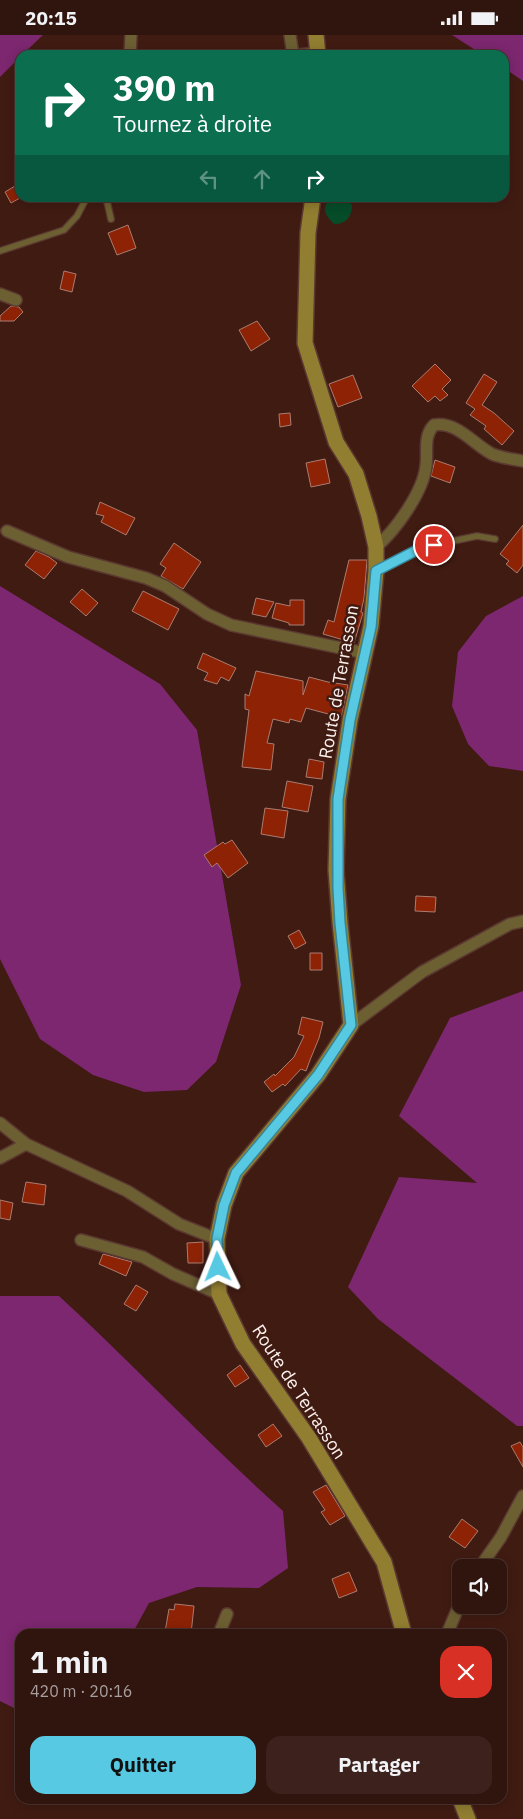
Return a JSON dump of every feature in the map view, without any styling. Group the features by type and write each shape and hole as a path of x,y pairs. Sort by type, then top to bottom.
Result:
{"street":[{"path":"130,35 130,50"},
{"path":"290,35 292,50"},
{"path":"316,35 318,50"},
{"name":"Route de Terrasson","path":"312,202 308,233 305,343 336,442 356,474 369,515 376,547 371,627 350,720 338,799 340,923 351,1025 318,1075 236,1173 224,1205 217,1239 219,1294 243,1344 309,1438 384,1562 403,1629"},
{"path":"0,294 16,300"},
{"path":"376,547 390,536 421,483 426,467 427,435 434,425 450,426 493,455 523,461"},
{"path":"7,531 68,557 146,578 165,586 208,614 231,625 365,653"},
{"path":"351,1025 422,972 510,924 523,921"},
{"path":"0,1123 26,1144 127,1191 179,1223 217,1239"},
{"path":"0,1158 26,1144"},
{"path":"81,1240 143,1257 219,1294"},
{"path":"486,1559 501,1537 523,1496"},
{"path":"221,1629 227,1614"},
{"path":"449,1629 455,1614"},
{"path":"462,1804 468,1819"}],"lane":[{"path":"0,251 64,230 77,215 84,202"},
{"path":"107,202 111,219"},
{"path":"376,571 419,549 477,536 495,539"}],"shaded area":[{"path":"0,35 43,35 27,50 15,50 15,62 0,77"},
{"path":"452,35 523,35 523,81 509,71 509,50 475,50"},
{"path":"328,202 349,202 352,205 348,219 342,223 334,224 326,214 326,204"},
{"path":"0,586 160,684 197,730 241,985 216,1062 187,1090 144,1092 93,1075 40,1039 0,959"},
{"path":"523,596 523,771 489,766 468,744 452,706 458,652 486,616"},
{"path":"523,991 523,1426 517,1426 378,1319 348,1287 399,1177 477,1183 399,1116 450,1018"},
{"path":"0,1296 59,1296 283,1511 288,1568 259,1588 197,1587 149,1603 135,1629 15,1629 15,1708 0,1701"}],"building":[{"path":"15,186 15,201 11,203 5,192"},
{"path":"128,225 136,248 117,255 108,233"},
{"path":"64,271 76,274 72,292 60,289"},
{"path":"11,306 19,307 23,312 14,321 0,321 0,316"},
{"path":"257,321 270,339 251,351 239,330"},
{"path":"435,364 451,380 442,389 448,395 440,401 435,396 428,402 412,386"},
{"path":"484,374 497,382 482,405 514,431 502,445 484,429 486,426 470,415 475,409 466,403"},
{"path":"353,375 362,398 338,407 329,384"},
{"path":"290,413 291,425 280,427 279,414"},
{"path":"325,459 330,483 311,487 306,463"},
{"path":"435,460 455,467 450,483 431,476"},
{"path":"100,502 135,518 126,535 101,522 104,516 96,514"},
{"path":"523,525 523,565 517,573 506,564 509,561 500,554"},
{"path":"174,543 201,562 183,589 161,576 166,568 160,564"},
{"path":"36,551 57,563 44,579 25,565"},
{"path":"349,560 367,560 361,612 363,613 354,643 323,634 328,620 334,622"},
{"path":"82,589 98,603 86,616 70,602"},
{"path":"143,591 179,609 168,630 132,611"},
{"path":"256,598 274,602 266,617 252,614"},
{"path":"290,600 304,600 304,625 289,625 289,623 272,618 276,603 290,606"},
{"path":"203,653 236,668 229,681 221,677 217,684 204,680 208,673 197,668"},
{"path":"256,671 303,681 303,695 309,677 348,685 341,719 332,718 332,715 306,708 301,722 290,719 289,723 273,719 267,743 274,744 271,770 242,767 249,710 245,709 245,694 249,696"},
{"path":"309,759 324,762 322,779 306,777"},
{"path":"287,781 313,786 308,812 282,807"},
{"path":"265,808 288,811 284,838 261,834"},
{"path":"232,840 248,863 228,878 217,863 212,867 204,855 223,842 225,844"},
{"path":"416,896 436,897 435,912 415,911"},
{"path":"299,930 306,943 295,949 288,936"},
{"path":"310,953 322,953 322,970 310,970"},
{"path":"302,1017 323,1022 306,1071 301,1069 285,1086 283,1084 272,1092 264,1082 274,1074 275,1076 294,1057 304,1036 298,1034"},
{"path":"26,1182 46,1185 44,1205 22,1202"},
{"path":"0,1200 13,1203 10,1220 0,1218"},
{"path":"203,1242 203,1263 188,1263 187,1243"},
{"path":"103,1254 132,1262 126,1276 99,1264"},
{"path":"136,1285 148,1292 136,1311 124,1304"},
{"path":"240,1365 249,1378 235,1387 227,1375"},
{"path":"273,1424 282,1436 266,1447 258,1435"},
{"path":"520,1442 523,1447 523,1467 511,1446"},
{"path":"326,1485 345,1516 330,1525 321,1512 325,1510 313,1492"},
{"path":"462,1519 478,1531 465,1548 449,1537"},
{"path":"349,1572 357,1591 339,1598 332,1579"},
{"path":"175,1604 194,1606 192,1629 166,1629 169,1609 174,1610"}],"route":[{"path":"218,1267 217,1239 224,1205 236,1173 318,1075 351,1025 336,870 338,799 350,720 371,627 376,571 419,549 434,545"}]}
